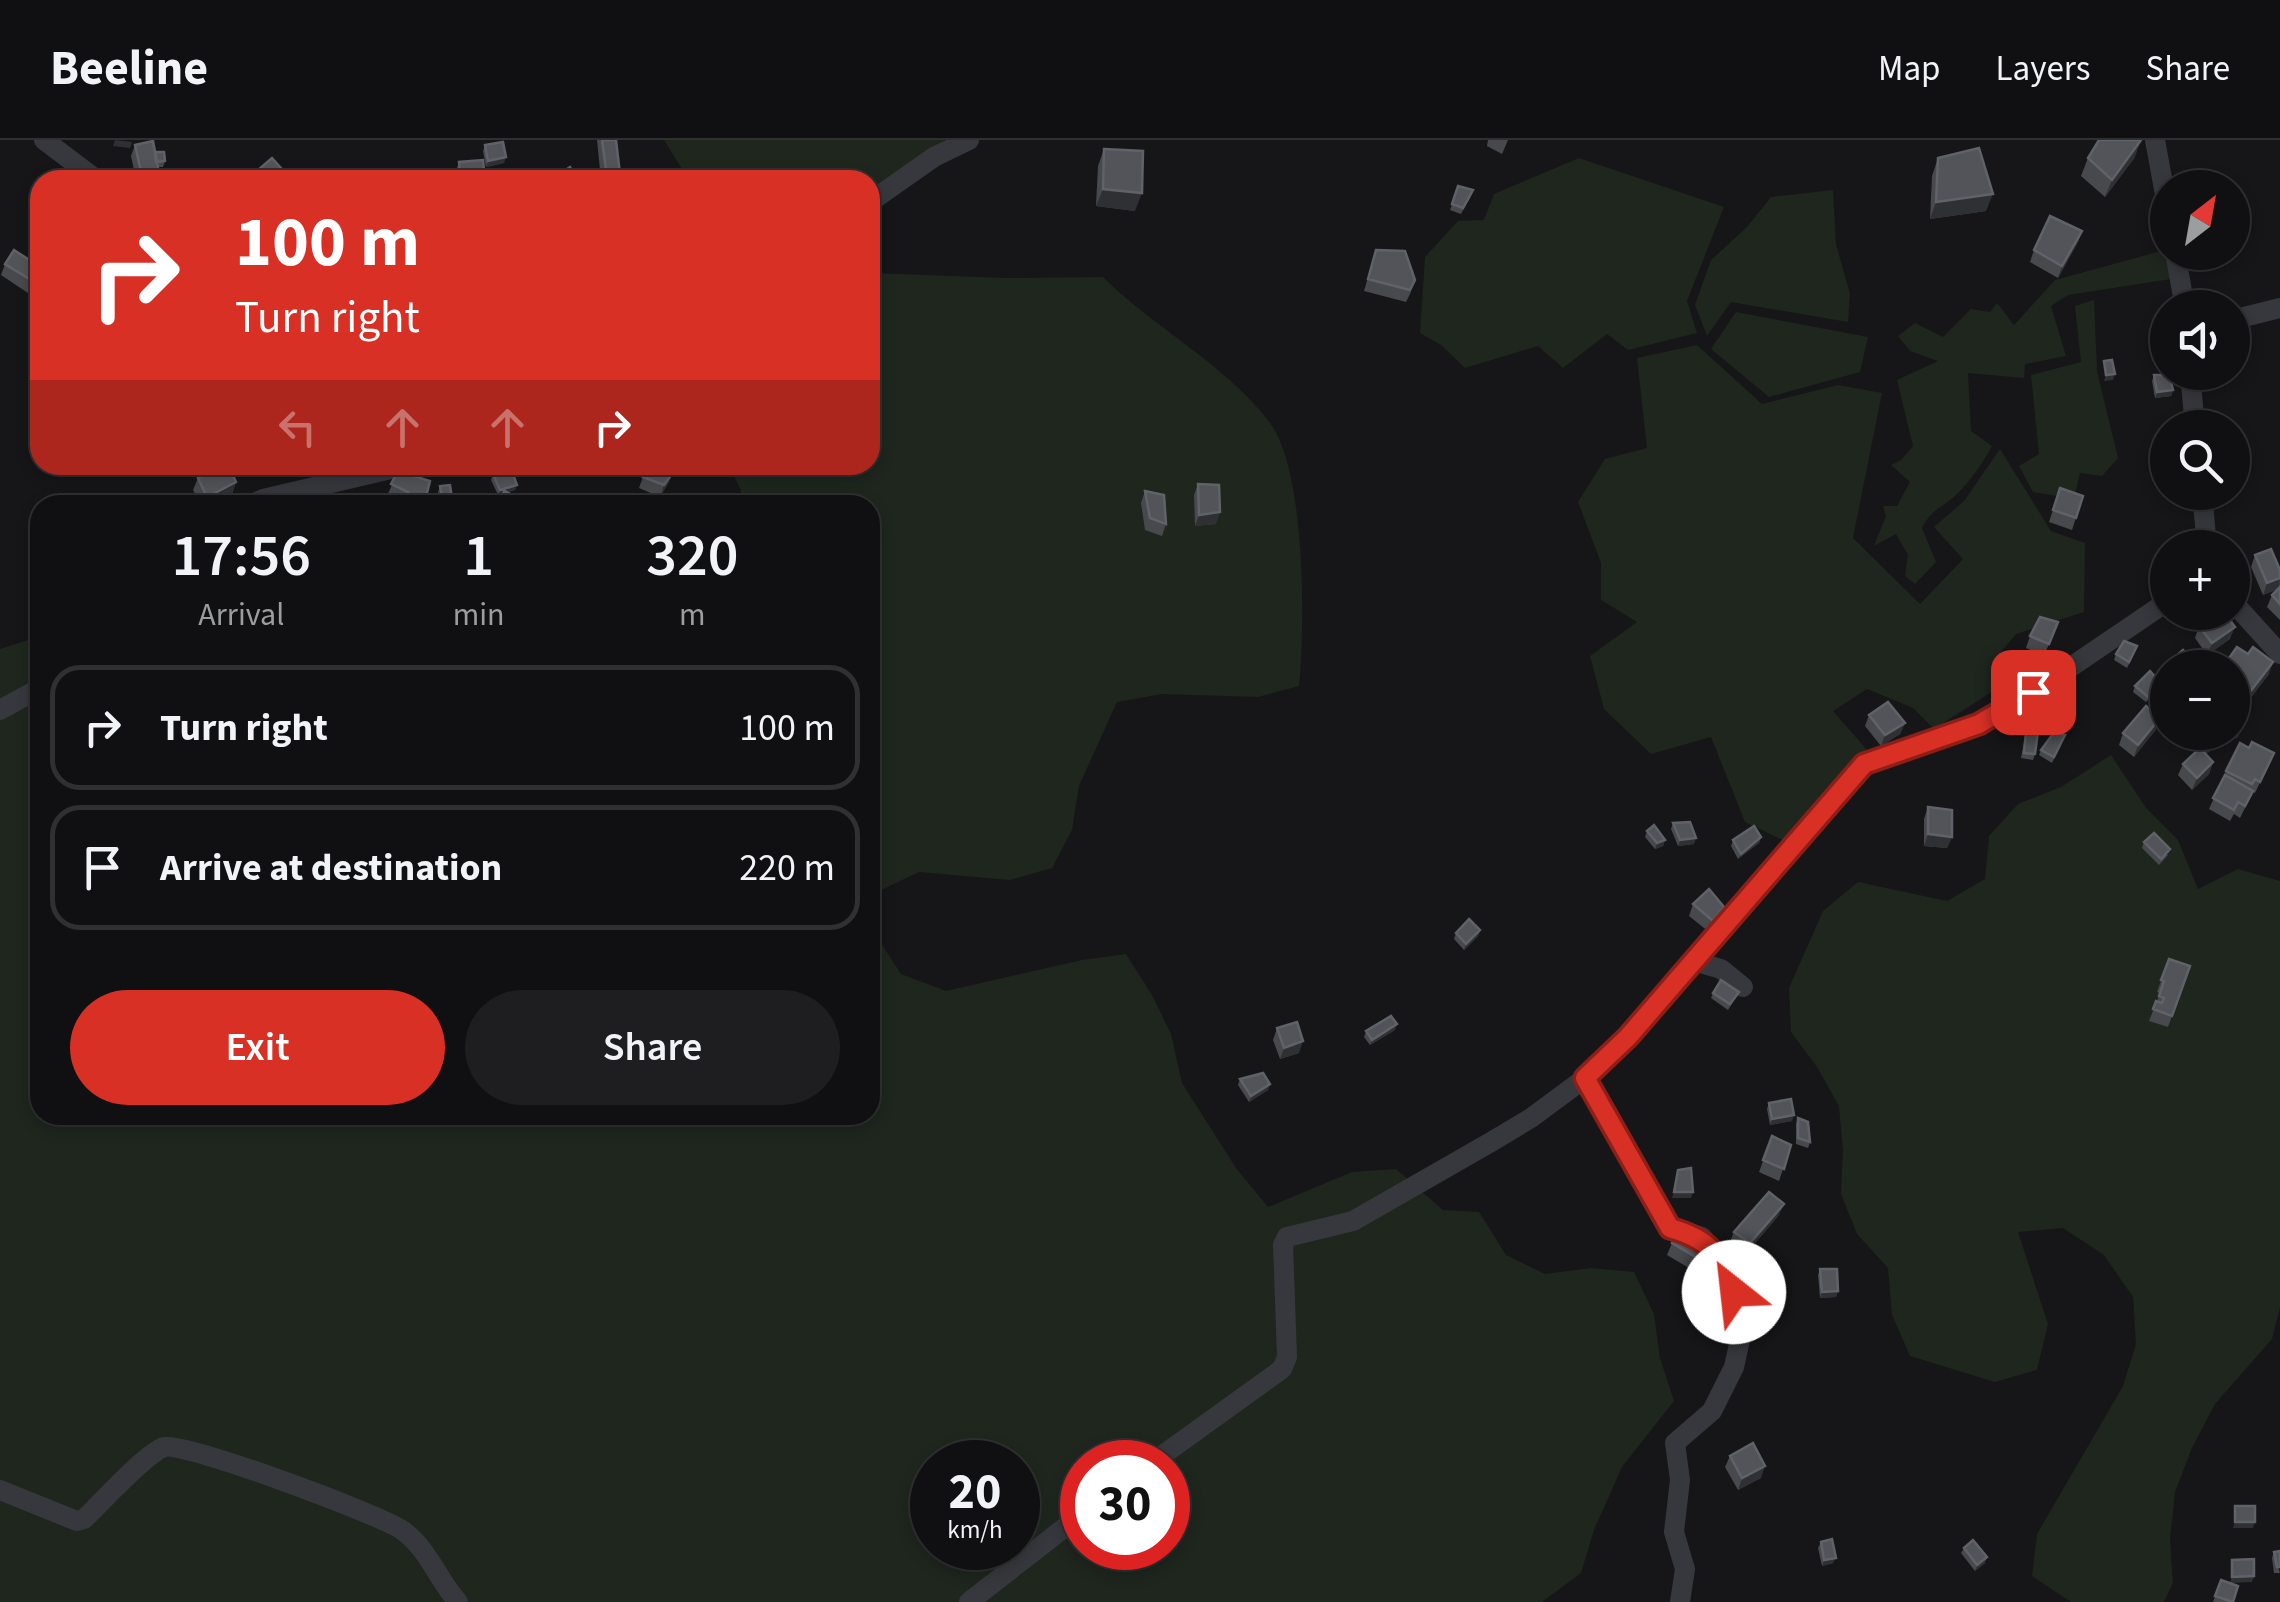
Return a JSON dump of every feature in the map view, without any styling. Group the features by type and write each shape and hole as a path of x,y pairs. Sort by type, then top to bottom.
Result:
{"street":[{"path":"44,140 84,170"},
{"path":"880,195 934,158 970,140"},
{"path":"2155,140 2160,170"},
{"path":"2250,316 2280,308"},
{"path":"287,495 361,475"},
{"path":"1184,1440 1282,1369 1287,1357 1282,1245 1288,1237 1353,1221 1531,1118 1585,1078 1628,1037 1864,764 2006,711 2150,613"},
{"path":"2250,621 2280,654"},
{"path":"0,710 30,694"},
{"path":"1694,960 1721,969 1743,987"},
{"path":"1585,1078 1670,1228 1702,1237 1724,1267 1745,1317 1734,1368 1712,1411 1674,1443 1680,1480 1674,1532 1685,1569 1680,1602"},
{"path":"0,1490 70,1520 84,1519 156,1451 176,1446 258,1472 399,1527 425,1551 458,1602"},
{"path":"969,1602 1060,1531"}],"shaded area":[{"path":"664,140 945,140 880,185 880,170 683,170"},
{"path":"1579,158 1724,207 1687,301 1697,333 1628,350 1607,334 1563,368 1538,346 1465,368 1441,345 1420,333 1425,257 1458,221 1484,220 1494,194"},
{"path":"1833,190 1836,244 1850,294 1848,322 1731,302 1707,336 1695,305 1711,260 1747,227 1771,197"},
{"path":"2150,254 2150,270 2169,270 2171,279 2068,295 2051,306 2066,356 2025,364 2024,378 1968,373 1971,431 1992,446 1967,483 1922,528 1936,562 1915,584 1905,576 1908,555 1896,534 1874,546 1886,516 1883,506 1897,506 1910,482 1891,465 1913,446 1897,380 1938,361 1910,351 1898,336 1915,323 1943,337 1971,309 1990,312 1997,303 2014,325 2055,280"},
{"path":"880,273 1103,277 1233,383 1270,423 1282,446 1291,476 1300,550 1299,686 1258,697 1162,694 1117,702 1079,786 1072,830 1052,868 1010,880 919,872 880,891 880,495 740,495 734,475 880,475"},
{"path":"2094,300 2097,371 2118,458 2102,476 2080,473 2074,499 2033,492 2019,466 2039,454 2031,375 2081,362 2075,306"},
{"path":"1736,312 1868,337 1860,372 1769,397 1711,349"},
{"path":"1697,345 1762,404 1838,385 1882,393 1853,538 1920,604 1963,559 1934,527 1964,501 2000,449 2051,531 2085,543 2084,612 2016,634 1993,662 2004,684 1934,729 1913,708 1867,689 1833,711 1868,751 1785,841 1745,822 1711,737 1651,754 1604,709 1590,656 1637,622 1601,600 1601,563 1578,502 1605,459 1647,448 1637,358"},
{"path":"30,639 30,1125 880,1125 880,942 901,974 946,991 1126,954 1171,1034 1182,1083 1236,1168 1268,1207 1352,1172 1396,1169 1443,1210 1479,1212 1506,1255 1545,1274 1591,1268 1634,1272 1654,1314 1660,1358 1674,1401 1622,1467 1594,1530 1581,1573 1542,1602 0,1602 0,649"},
{"path":"2111,755 2146,808 2178,840 2198,889 2238,869 2280,881 2280,1307 2272,1339 2215,1404 2192,1448 2175,1492 2170,1539 2173,1583 2164,1602 2071,1602 2032,1576 2037,1534 2123,1386 2136,1344 2133,1297 2104,1255 2063,1228 2018,1232 2048,1324 2037,1370 1995,1382 1910,1356 1892,1315 1888,1268 1857,1234 1841,1194 1839,1106 1791,1032 1789,988 1823,911 1858,882 1947,901 1985,879 1989,836 2018,804 2061,787"}],"building":[{"path":"602,140 616,140 620,170 606,170"},
{"path":"2099,140 2141,140 2112,180 2088,158"},
{"path":"153,141 158,168 141,170 135,145"},
{"path":"503,142 506,157 488,161 485,145"},
{"path":"1979,148 1993,194 1936,202 1938,158"},
{"path":"1104,149 1143,151 1142,193 1103,189"},
{"path":"155,152 164,152 165,161 156,162"},
{"path":"272,158 283,170 258,170"},
{"path":"483,160 484,170 460,170 459,162"},
{"path":"1458,186 1473,190 1463,208 1452,204"},
{"path":"2050,216 2082,231 2062,266 2034,250"},
{"path":"14,250 30,260 30,279 5,264"},
{"path":"1376,250 1405,251 1415,280 1410,290 1368,279"},
{"path":"2112,360 2115,374 2106,375 2104,361"},
{"path":"233,475 236,482 206,495 198,478"},
{"path":"396,475 430,481 426,495 406,495 408,492 391,484"},
{"path":"493,475 513,475 517,485 500,490"},
{"path":"644,475 671,475 664,485"},
{"path":"1198,484 1219,485 1220,512 1199,515"},
{"path":"450,485 452,495 442,495 440,486"},
{"path":"2060,488 2083,496 2076,518 2053,510"},
{"path":"1145,491 1164,495 1166,524 1150,518"},
{"path":"2271,549 2280,578 2267,583 2255,555"},
{"path":"2280,587 2280,604 2272,595"},
{"path":"2040,617 2058,622 2049,644 2030,636"},
{"path":"2202,630 2231,630 2212,643"},
{"path":"2124,641 2137,646 2129,662 2116,654"},
{"path":"2253,647 2273,662 2250,692"},
{"path":"2150,671 2148,697 2135,686"},
{"path":"1888,702 1905,723 1885,735 1869,715"},
{"path":"2146,706 2150,709 2150,730 2138,745 2123,733"},
{"path":"2026,731 2038,732 2035,754 2024,753"},
{"path":"2055,731 2065,735 2054,757 2041,750"},
{"path":"2252,742 2274,753 2260,782 2255,779 2252,784 2226,771 2236,750 2250,750"},
{"path":"2198,750 2213,762 2197,778 2183,764"},
{"path":"2225,775 2253,791 2245,806 2238,802 2234,810 2213,798"},
{"path":"1928,807 1952,810 1952,837 1928,834"},
{"path":"1690,822 1696,838 1680,840 1673,823"},
{"path":"1654,825 1665,840 1657,843 1647,831"},
{"path":"1754,826 1761,837 1741,854 1733,840"},
{"path":"2154,833 2170,849 2161,859 2144,842"},
{"path":"1709,889 1724,907 1713,921 1693,904"},
{"path":"1469,919 1480,930 1466,944 1456,933"},
{"path":"2169,959 2190,966 2172,1016 2153,1009 2156,1001 2162,1003 2164,998 2159,996 2164,981 2161,980"},
{"path":"1721,980 1739,992 1730,1004 1713,993"},
{"path":"1391,1016 1397,1024 1372,1040 1366,1031"},
{"path":"1297,1022 1303,1041 1284,1048 1277,1028"},
{"path":"1263,1073 1270,1084 1251,1096 1240,1079"},
{"path":"1791,1099 1794,1115 1772,1119 1769,1103"},
{"path":"1798,1118 1808,1122 1810,1142 1798,1138"},
{"path":"1772,1136 1791,1145 1784,1169 1763,1160"},
{"path":"1691,1168 1693,1192 1674,1192 1678,1170"},
{"path":"1769,1192 1784,1204 1750,1243 1734,1232"},
{"path":"1682,1225 1709,1240 1699,1259 1672,1243"},
{"path":"1820,1269 1837,1269 1838,1291 1822,1292"},
{"path":"1700,1288 1721,1289 1723,1317 1702,1317"},
{"path":"1753,1443 1765,1466 1742,1478 1730,1456"},
{"path":"2235,1506 2255,1506 2255,1522 2235,1522"},
{"path":"1832,1539 1836,1558 1824,1560 1821,1542"},
{"path":"1973,1540 1987,1557 1977,1565 1964,1548"},
{"path":"2280,1551 2280,1567 2277,1567 2274,1552"},
{"path":"2254,1559 2254,1576 2232,1577 2232,1560"},
{"path":"2221,1580 2238,1586 2233,1602 2215,1596"}],"route":[{"path":"1734,1292 1724,1267 1702,1237 1670,1228 1585,1078 1628,1037 1864,764 1979,724 2033,692"}]}
